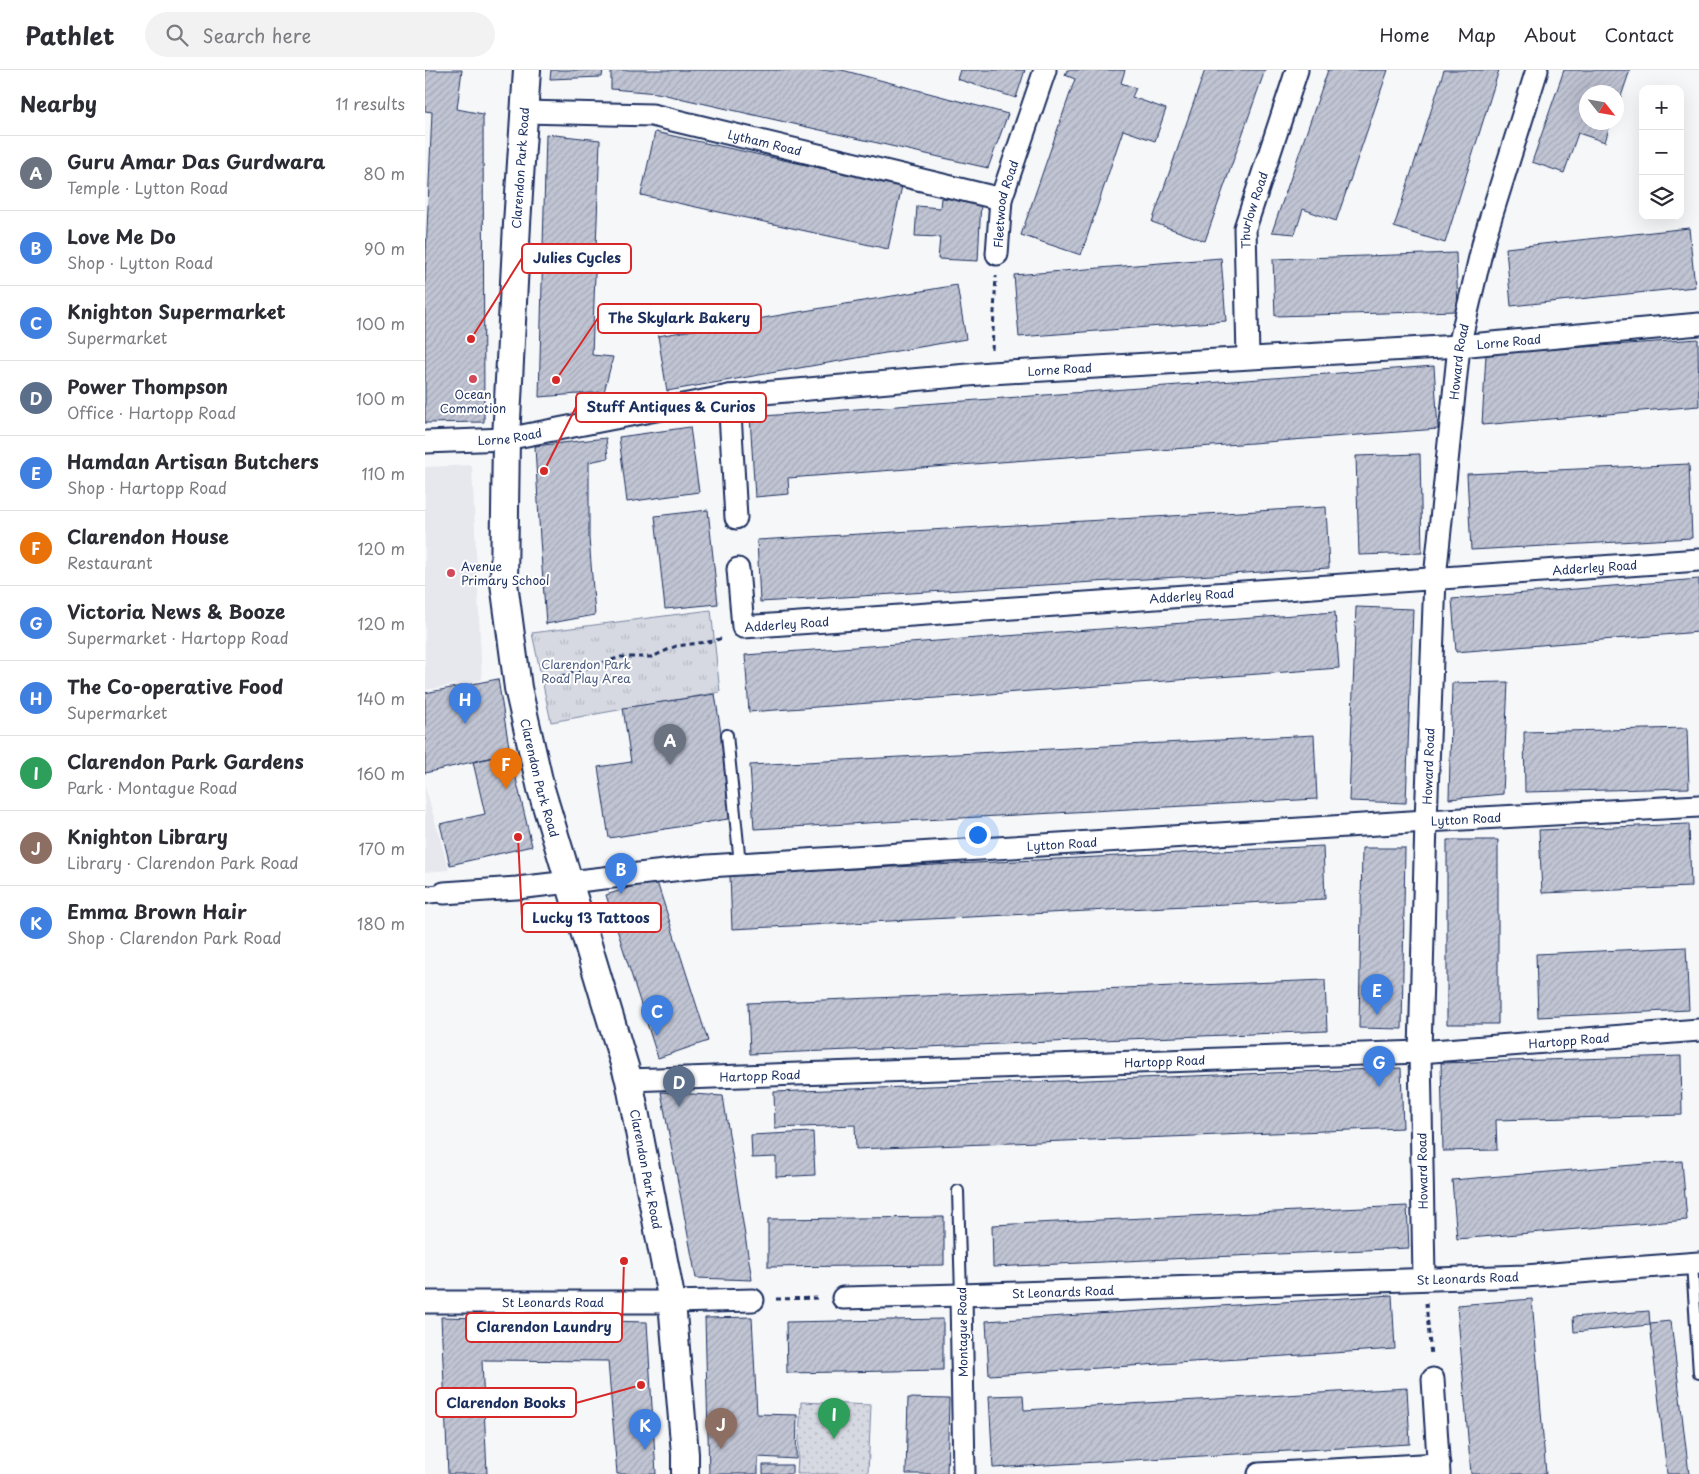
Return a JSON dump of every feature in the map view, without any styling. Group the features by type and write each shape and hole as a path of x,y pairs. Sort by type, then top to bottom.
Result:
{"street":[{"name":"Clarendon Park Road","path":"527,70 506,439 504,583 518,688 541,790 629,1080 672,1302 685,1454 685,1474"},
{"name":"Fleetwood Road","path":"997,254 1001,199 1045,70"},
{"name":"Thurlow Road","path":"1248,357 1245,228 1297,70"},
{"name":"Howard Road","path":"1424,1278 1420,1052 1435,578 1459,346 1485,236 1537,70"},
{"name":"Lytham Road","path":"524,112 652,116 1001,199"},
{"name":"Lorne Road","path":"425,442 506,439 729,396 991,373 1459,346 1699,324"},
{"path":"729,396 736,518"},
{"name":"Adderley Road","path":"738,569 743,627 1699,560"},
{"name":"Lytton Road","path":"435,894 517,888 708,866 1426,821 1699,806"},
{"name":"Hartopp Road","path":"629,1080 1420,1052 1699,1030"},
{"name":"St Leonards Road","path":"843,1298 1525,1276 1695,1263"},
{"name":"Montague Road","path":"961,1295 964,1474"},
{"name":"St Leonards Road","path":"425,1302 672,1302 753,1300"},
{"path":"1259,1474 1439,1469 1433,1379"}],"lane":[{"path":"727,735 740,864"},
{"name":"Montague Road","path":"958,1191 961,1295"},
{"path":"1695,1263 1699,1373"}],"path":[{"name":"Fleetwood Road","path":"991,373 997,254"},
{"path":"542,682 621,657 652,658 676,646 714,641"},
{"path":"1424,1278 1433,1379"},
{"path":"753,1300 843,1298"}],"shaded area":[{"name":"Avenue Primary School","path":"472,465 482,680 425,690 425,467"},
{"path":"425,786 449,870 425,872"}],"green space":[{"name":"Clarendon Park Road Play Area","path":"711,610 720,692 551,722 532,633"},
{"path":"801,1402 871,1405 868,1474 797,1474"}],"building":[{"path":"425,70 462,70 457,109 483,114 484,422 425,423 425,278 432,112 425,111"},
{"path":"551,70 603,70 602,77 550,79"},
{"path":"611,70 842,70 1008,114 988,168 657,93 611,89"},
{"path":"960,70 1025,70 1016,98 957,79"},
{"path":"1067,70 1125,70 1121,83 1136,88 1132,97 1166,109 1155,141 1123,130 1081,255 1021,235 1075,79 1065,75"},
{"path":"1205,70 1265,70 1205,241 1152,222"},
{"path":"1328,70 1388,70 1336,221 1303,209 1295,234 1272,232"},
{"path":"1444,70 1499,70 1445,243 1394,227"},
{"path":"1564,70 1630,70 1624,88 1624,85 1579,85 1579,130 1609,130 1605,142 1578,133 1564,173 1532,162"},
{"path":"655,132 902,186 888,249 641,195"},
{"path":"546,134 600,140 592,355 613,357 604,392 539,397"},
{"path":"941,198 981,201 978,261 938,259 940,237 915,236 917,206 940,208"},
{"path":"1689,228 1695,287 1511,306 1506,248"},
{"path":"1456,253 1458,311 1275,316 1273,259"},
{"path":"1221,258 1226,321 1019,337 1014,275"},
{"path":"957,285 966,339 667,391 658,336"},
{"path":"1698,339 1699,406 1482,425 1486,354"},
{"path":"1434,366 1438,429 788,478 789,494 755,497 750,417"},
{"path":"690,427 699,492 627,502 619,437"},
{"path":"606,438 608,458 589,462 589,538 595,615 546,624 535,446"},
{"path":"1420,454 1422,553 1359,555 1356,456"},
{"path":"1689,464 1692,538 1471,550 1467,474"},
{"path":"1326,507 1329,568 760,602 757,540"},
{"path":"708,510 718,604 665,609 655,516"},
{"path":"1699,579 1699,632 1456,652 1452,599"},
{"path":"1356,607 1413,609 1406,803 1349,801"},
{"path":"1335,612 1339,668 749,712 745,655"},
{"path":"498,679 510,753 425,773 425,693"},
{"path":"1508,682 1503,794 1449,799 1452,683"},
{"path":"715,694 734,818 609,838 598,767 631,762 623,708"},
{"path":"1687,728 1689,788 1525,792 1524,732"},
{"path":"1314,735 1317,799 754,829 750,765"},
{"path":"510,753 532,846 450,865 440,824 485,814 473,762"},
{"path":"1689,824 1691,887 1542,893 1539,830"},
{"path":"1447,840 1498,840 1498,1024 1447,1024"},
{"path":"1323,846 1325,899 732,929 730,875"},
{"path":"1362,848 1405,848 1402,1029 1359,1028"},
{"path":"656,879 708,1041 658,1058 606,895"},
{"path":"1686,947 1689,1010 1538,1017 1536,954"},
{"path":"1325,980 1327,1031 750,1054 748,1003"},
{"path":"1681,1056 1682,1115 1496,1120 1497,1150 1443,1151 1441,1063"},
{"path":"1401,1068 1403,1128 856,1149 855,1125 775,1128 774,1092"},
{"path":"661,1092 723,1096 752,1280 696,1278"},
{"path":"813,1132 815,1175 776,1177 776,1157 752,1158 751,1135"},
{"path":"1682,1161 1687,1220 1457,1239 1452,1180"},
{"path":"1407,1206 1409,1248 993,1267 992,1225"},
{"path":"944,1217 944,1265 768,1267 768,1219"},
{"path":"1392,1295 1395,1349 989,1375 986,1321"},
{"path":"1532,1299 1546,1474 1471,1474 1457,1305"},
{"path":"1649,1311 1650,1325 1574,1332 1573,1317"},
{"path":"441,1317 647,1322 656,1474 617,1474 608,1361 482,1360 487,1474 448,1474"},
{"path":"752,1317 757,1414 797,1415 796,1459 758,1457 758,1474 709,1474 705,1318"},
{"path":"943,1319 943,1370 787,1373 786,1322"},
{"path":"1671,1321 1689,1474 1667,1474 1650,1323"},
{"path":"1407,1388 1410,1444 993,1468 989,1396 1023,1395 1024,1410"},
{"path":"908,1398 949,1399 947,1474 906,1474"},
{"path":"763,1465 792,1465 792,1474 763,1474"}],"place":[{"name":"Julies Cycles","path":"471,339"},
{"name":"Ocean Commotion","path":"473,379"},
{"name":"The Skylark Bakery","path":"556,380"},
{"name":"Stuff Antiques & Curios","path":"544,471"},
{"name":"Avenue Primary School","path":"451,573"},
{"name":"The Co-operative Food","path":"465,724"},
{"name":"Guru Amar Das Gurdwara","path":"670,765"},
{"name":"Clarendon House","path":"506,789"},
{"name":"Lucky 13 Tattoos","path":"518,837"},
{"name":"Love Me Do","path":"621,894"},
{"name":"Hamdan Artisan Butchers","path":"1377,1015"},
{"name":"Knighton Supermarket","path":"657,1036"},
{"name":"Victoria News & Booze","path":"1379,1087"},
{"name":"Power Thompson","path":"679,1107"},
{"name":"Clarendon Laundry","path":"624,1261"},
{"name":"Clarendon Books","path":"641,1385"},
{"name":"Clarendon Park Gardens","path":"834,1439"},
{"name":"Knighton Library","path":"721,1449"},
{"name":"Emma Brown Hair","path":"645,1450"}]}
